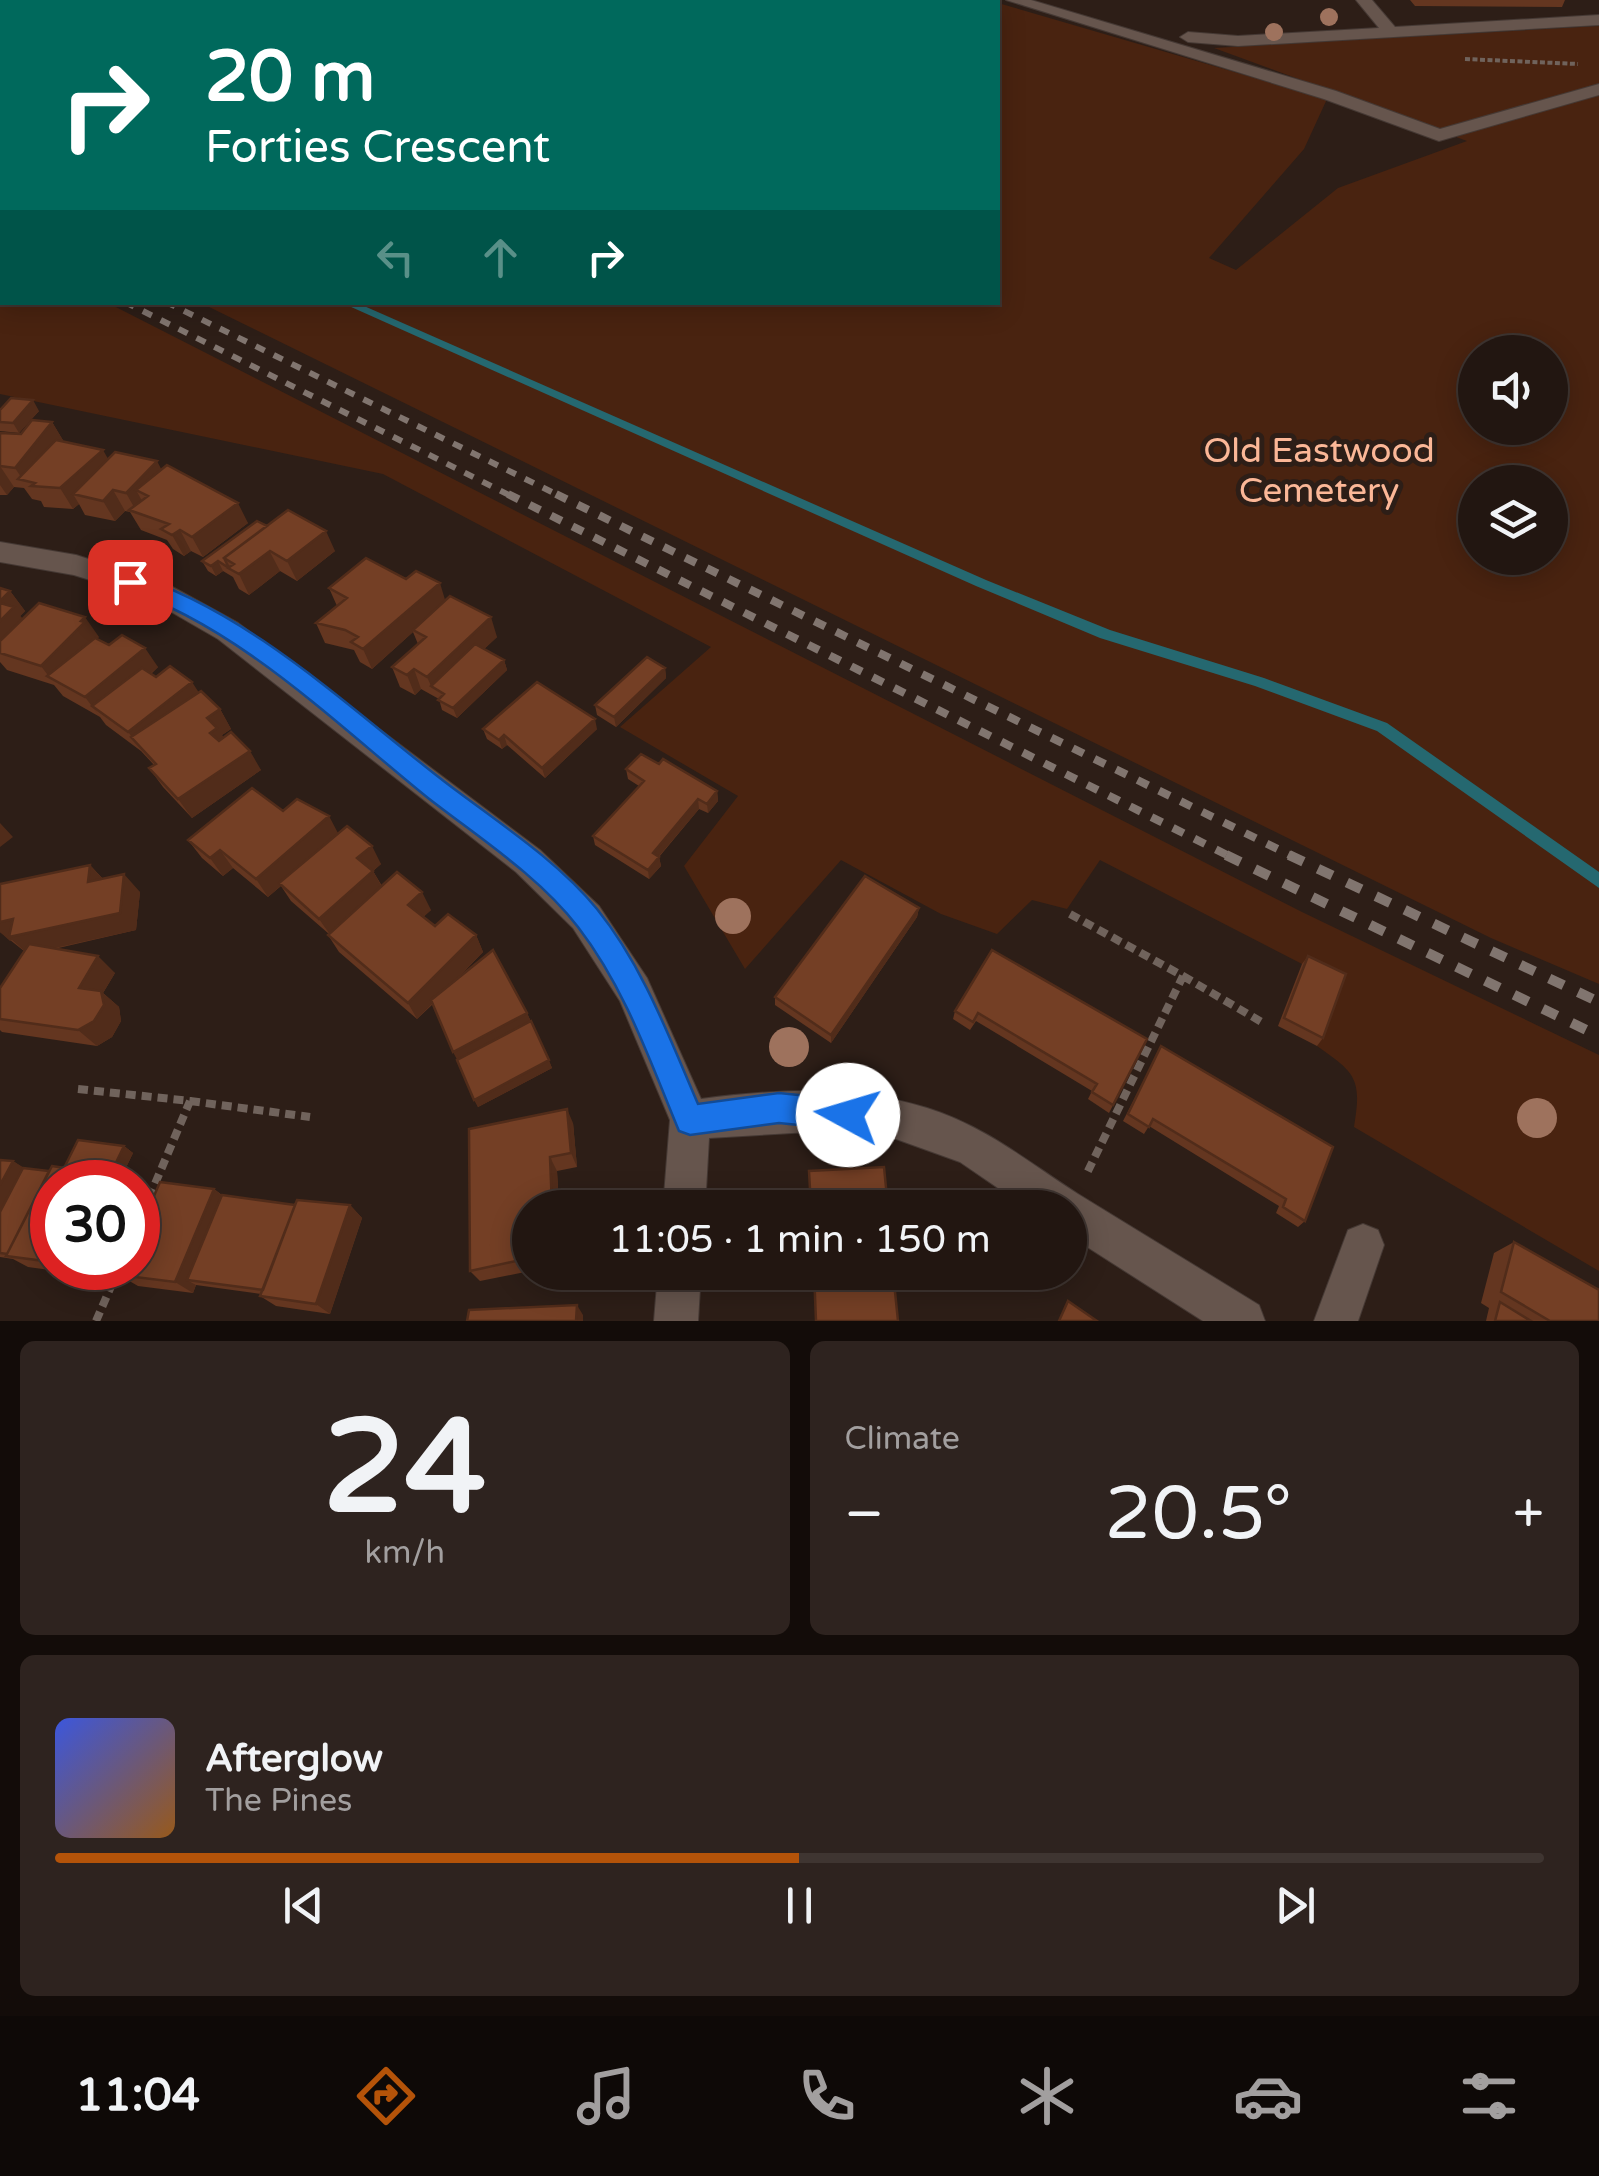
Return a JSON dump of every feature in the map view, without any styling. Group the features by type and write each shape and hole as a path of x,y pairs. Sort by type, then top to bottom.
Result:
{"street":[{"path":"1014,0 1330,94 1438,135 1599,89"},
{"path":"1057,0 1204,41 1599,20"},
{"path":"1364,0 1390,31"},
{"path":"0,552 76,565 156,591 228,631 528,861 586,917 634,990 690,1120 685,1190"},
{"path":"690,1120 779,1108 926,1128 962,1141 1048,1190"},
{"path":"1087,1214 1242,1321"},
{"path":"1336,1321 1363,1244"},
{"path":"676,1321 679,1290"}],"path":[{"path":"1485,60 1489,68"},
{"path":"1070,914 1265,1024"},
{"path":"1077,1190 1183,976"},
{"path":"78,1089 310,1117"},
{"path":"160,1172 190,1100"},
{"path":"96,1321 109,1290"}],"green space":[{"name":"Old Eastwood Cemetery","path":"1000,4 1327,99 1304,149 1209,258 1236,270 1338,188 1467,141 1214,48 1599,26 1599,984 1491,938 205,305 1000,305"},
{"path":"0,305 112,305 1302,912 1599,1055 1599,1271 1354,1127 1357,1098 1353,1079 1340,1063 1317,1046 1339,983 1100,860 1067,909 1032,900 997,934 941,914 841,860 745,969 684,866 738,796 620,727 711,647 383,474 0,394"}],"building":[{"path":"11,398 33,400 13,423 0,422 0,410"},
{"path":"32,420 52,422 15,468 0,466 0,433 21,434"},
{"path":"56,440 103,450 60,488 31,486 35,483 18,479"},
{"path":"115,452 157,461 126,493 113,490 103,501 73,494"},
{"path":"167,465 238,503 192,537 180,530 172,535 161,529 169,524 129,510 148,496 136,490"},
{"path":"288,510 326,531 287,561 270,551 239,574 228,568 234,564 224,558"},
{"path":"257,521 267,526 224,558 229,568 218,561 211,566 202,561"},
{"path":"366,558 406,579 416,571 440,583 363,649 351,642 358,637 316,623 347,598 329,588"},
{"path":"0,588 10,591 0,601"},
{"path":"450,596 491,617 427,677 414,669 407,675 392,667 426,637 413,630"},
{"path":"0,603 14,607 0,621"},
{"path":"39,603 85,617 81,621 85,622 41,666 0,653 0,641"},
{"path":"122,635 145,648 85,697 47,676 95,638 109,645"},
{"path":"475,644 504,660 453,708 438,700 444,694 431,686"},
{"path":"647,657 665,668 614,717 595,705"},
{"path":"170,666 192,682 128,732 92,706 142,668 156,677"},
{"path":"537,682 595,719 542,768 504,735 499,740 483,729"},
{"path":"201,691 220,709 207,718 217,728 210,733 219,741 231,732 250,751 178,799 149,768 156,764 131,737"},
{"path":"641,754 659,764 663,759 717,791 707,804 698,799 653,853 659,857 648,870 593,836 644,781 626,769"},
{"path":"252,788 283,811 297,799 329,816 256,879 220,850 210,858 188,840"},
{"path":"347,826 372,846 357,858 373,871 319,919 279,883"},
{"path":"90,865 88,882 124,874 120,913 9,937 13,919 0,922 0,884"},
{"path":"397,872 422,892 408,905 435,926 448,914 476,935 408,1003 328,935"},
{"path":"865,876 919,908 831,1035 775,997"},
{"path":"29,944 98,956 79,988 101,991 104,1005 94,1021 78,1030 0,1019 0,988"},
{"path":"493,950 527,1013 453,1052 431,1000"},
{"path":"992,950 1147,1039 1113,1105 1092,1092 1097,1084 978,1013 973,1022 955,1011"},
{"path":"1308,956 1346,974 1323,1038 1284,1018"},
{"path":"531,1021 549,1060 474,1100 457,1060"},
{"path":"1161,1046 1333,1147 1305,1221 1283,1207 1286,1199 1153,1119 1149,1127 1128,1114"},
{"path":"567,1109 571,1153 550,1157 551,1190 512,1190 512,1262 470,1271 469,1129"},
{"path":"78,1140 124,1146 117,1160 68,1160"},
{"path":"0,1160 13,1161 0,1185"},
{"path":"884,1167 886,1190 810,1190 809,1171"},
{"path":"23,1168 30,1169 30,1209 7,1254 0,1253 0,1212"},
{"path":"160,1182 214,1189 175,1282 160,1280"},
{"path":"222,1195 295,1205 263,1290 187,1280"},
{"path":"297,1200 350,1205 316,1304 260,1296"},
{"path":"30,1209 30,1259 6,1256"},
{"path":"1514,1242 1599,1290 1599,1321 1550,1321 1501,1292"},
{"path":"815,1290 895,1290 898,1321 816,1321"},
{"path":"1068,1301 1097,1321 1059,1321"},
{"path":"1500,1302 1531,1321 1495,1321"},
{"path":"577,1305 576,1321 467,1321 469,1310"}],"waterway":[{"path":"352,305 1105,634 1259,682 1382,727 1599,881"}],"railway":[{"path":"131,305 513,497"},
{"path":"172,305 562,497"},
{"path":"508,494 1231,857"},
{"path":"556,494 1294,857"},
{"path":"1226,855 1599,1036"},
{"path":"1289,855 1599,1002"}],"route":[{"path":"130,582 156,591 228,631 528,861 586,917 634,990 690,1120 779,1108 848,1115"}]}
